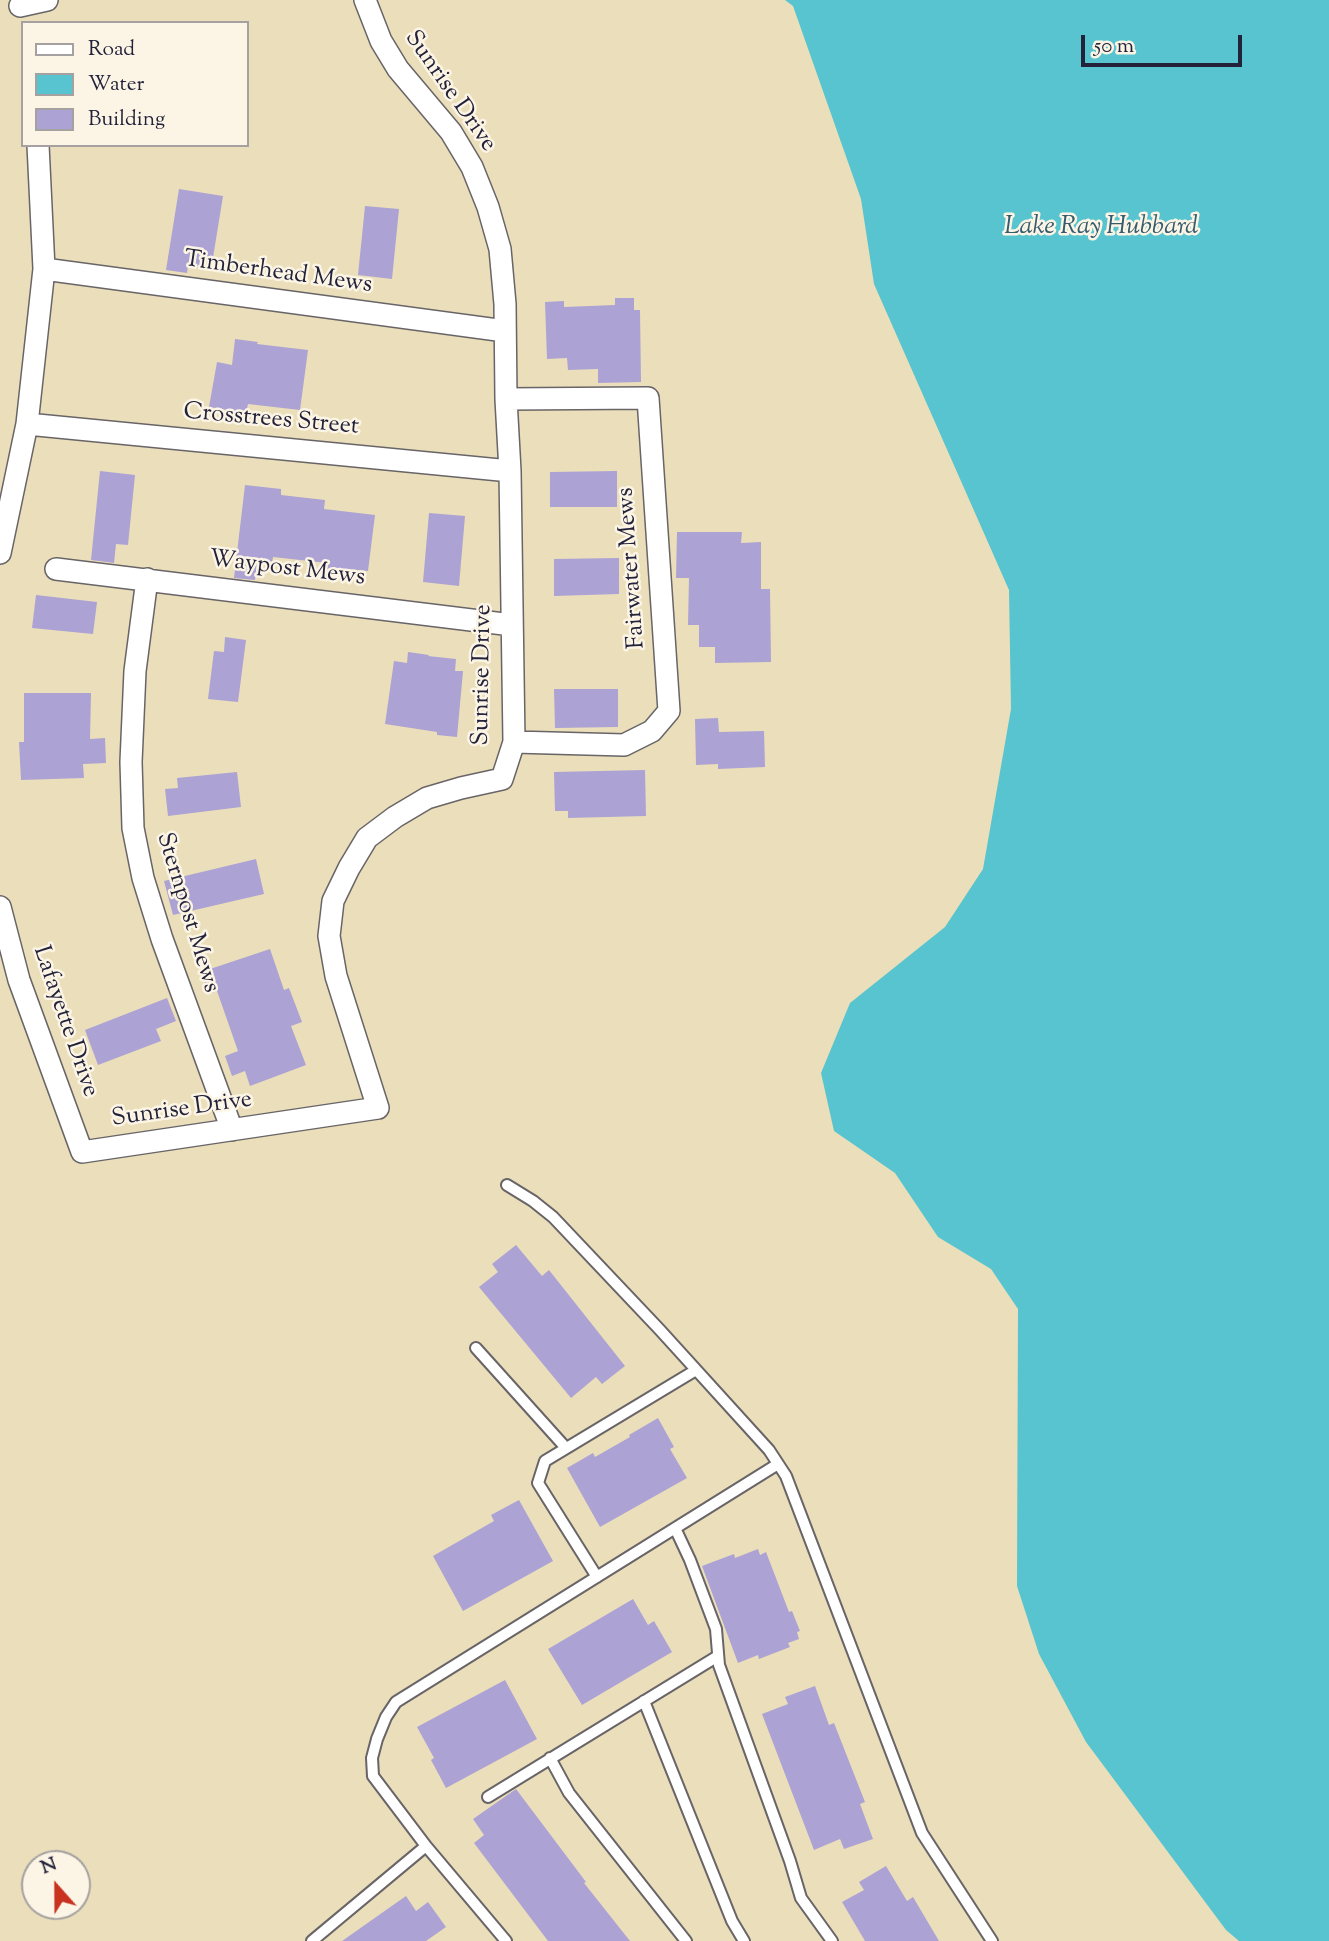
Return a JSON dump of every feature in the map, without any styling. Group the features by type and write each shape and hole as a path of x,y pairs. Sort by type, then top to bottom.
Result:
{"street":[{"path":"21,10 47,0"},
{"name":"Sunrise Drive","path":"82,1152 378,1108 336,976 329,936 333,901 367,838 426,798 502,779 514,742 510,471 505,304 500,249 488,207 472,167 451,132 398,69 381,41 365,0"},
{"path":"0,553 27,424 44,269 38,147"},
{"name":"Timberhead Mews","path":"44,269 505,331"},
{"name":"Fairwater Mews","path":"506,399 649,398 669,711 652,731 624,745 514,742"},
{"name":"Crosstrees Street","path":"27,424 510,471"},
{"name":"Waypost Mews","path":"56,569 512,625"},
{"name":"Sternpost Mews","path":"147,579 135,671 131,762 133,828 143,878 162,939 232,1130"},
{"name":"Lafayette Drive","path":"0,907 19,980 82,1152"}],"lane":[{"path":"507,1185 553,1217 769,1450 786,1476 922,1833 992,1941"},
{"path":"476,1348 566,1448"},
{"path":"597,1577 538,1483 545,1461 696,1370"},
{"path":"489,1941 503,1937 426,1846 373,1776 372,1758 386,1717 396,1702 778,1464"},
{"path":"675,1528 716,1629 719,1665 801,1898 832,1941"},
{"path":"488,1797 718,1656"},
{"path":"644,1701 732,1921 744,1941"},
{"path":"550,1758 569,1793 686,1941"},
{"path":"312,1941 426,1846"}],"water":[{"name":"Lake Ray Hubbard","path":"785,0 1329,0 1329,1941 1239,1941 1226,1930 1086,1742 1039,1654 1017,1586 1018,1309 991,1269 938,1237 895,1173 834,1131 821,1073 850,1003 945,927 983,869 1011,709 1009,590 874,284 861,199 793,6"}],"building":[{"path":"179,189 223,196 211,270 188,266 187,273 166,270"},
{"path":"365,206 399,209 392,279 358,275"},
{"path":"615,298 634,298 634,310 640,310 641,382 598,383 598,369 568,370 567,358 547,359 545,302 564,301 564,307 615,305"},
{"path":"235,339 308,350 300,410 248,404 246,413 209,407 217,362 232,365"},
{"path":"100,471 135,475 128,545 116,544 114,563 91,560"},
{"path":"617,471 617,507 550,507 550,472"},
{"path":"245,485 281,489 281,495 325,500 324,509 375,515 368,571 347,569 346,580 325,578 327,563 273,557 272,564 257,562 255,580 234,578"},
{"path":"429,513 465,516 459,586 423,582"},
{"path":"677,532 742,532 741,543 761,542 761,589 770,589 771,662 715,663 715,647 699,647 699,625 688,625 689,578 676,578"},
{"path":"619,558 619,594 554,596 554,559"},
{"path":"36,595 97,602 93,634 32,628"},
{"path":"225,637 246,640 238,702 208,699 214,651 224,652"},
{"path":"408,652 456,659 455,671 463,671 457,737 385,724 394,661 407,663"},
{"path":"554,689 618,689 618,727 555,728"},
{"path":"24,693 91,693 90,739 105,738 106,763 83,764 84,778 21,780 19,742 24,742"},
{"path":"718,718 719,732 764,731 765,767 718,769 718,764 696,765 695,719"},
{"path":"645,770 646,816 568,818 568,811 555,811 554,772"},
{"path":"237,772 241,807 168,816 165,789 178,788 177,778"},
{"path":"256,859 264,894 173,915 164,881"},
{"path":"270,949 284,990 289,988 302,1022 291,1026 306,1065 250,1086 245,1071 232,1076 225,1056 238,1051 217,991 209,994 201,972"},
{"path":"167,998 176,1021 156,1029 161,1041 98,1065 85,1030"},
{"path":"516,1245 542,1276 549,1270 625,1366 602,1384 596,1377 571,1398 479,1287 498,1272 492,1264"},
{"path":"658,1418 674,1447 670,1449 687,1478 600,1527 567,1468 593,1453 595,1457"},
{"path":"519,1500 553,1561 463,1611 433,1556 494,1521 491,1515"},
{"path":"758,1549 760,1555 766,1552 789,1612 792,1611 800,1631 797,1632 799,1639 788,1643 790,1647 759,1659 758,1655 738,1663 702,1566 734,1554 735,1558"},
{"path":"633,1599 648,1625 654,1621 672,1652 582,1705 548,1649"},
{"path":"505,1680 537,1739 446,1788 417,1727"},
{"path":"815,1686 829,1725 834,1723 865,1802 860,1804 873,1839 844,1849 840,1839 814,1850 762,1714 788,1704 785,1697"},
{"path":"516,1789 630,1941 548,1941 474,1843 484,1835 473,1819"},
{"path":"886,1866 907,1901 913,1897 939,1941 865,1941 842,1902 864,1890 859,1882"},
{"path":"406,1896 416,1911 428,1902 446,1927 426,1941 342,1941"}]}
